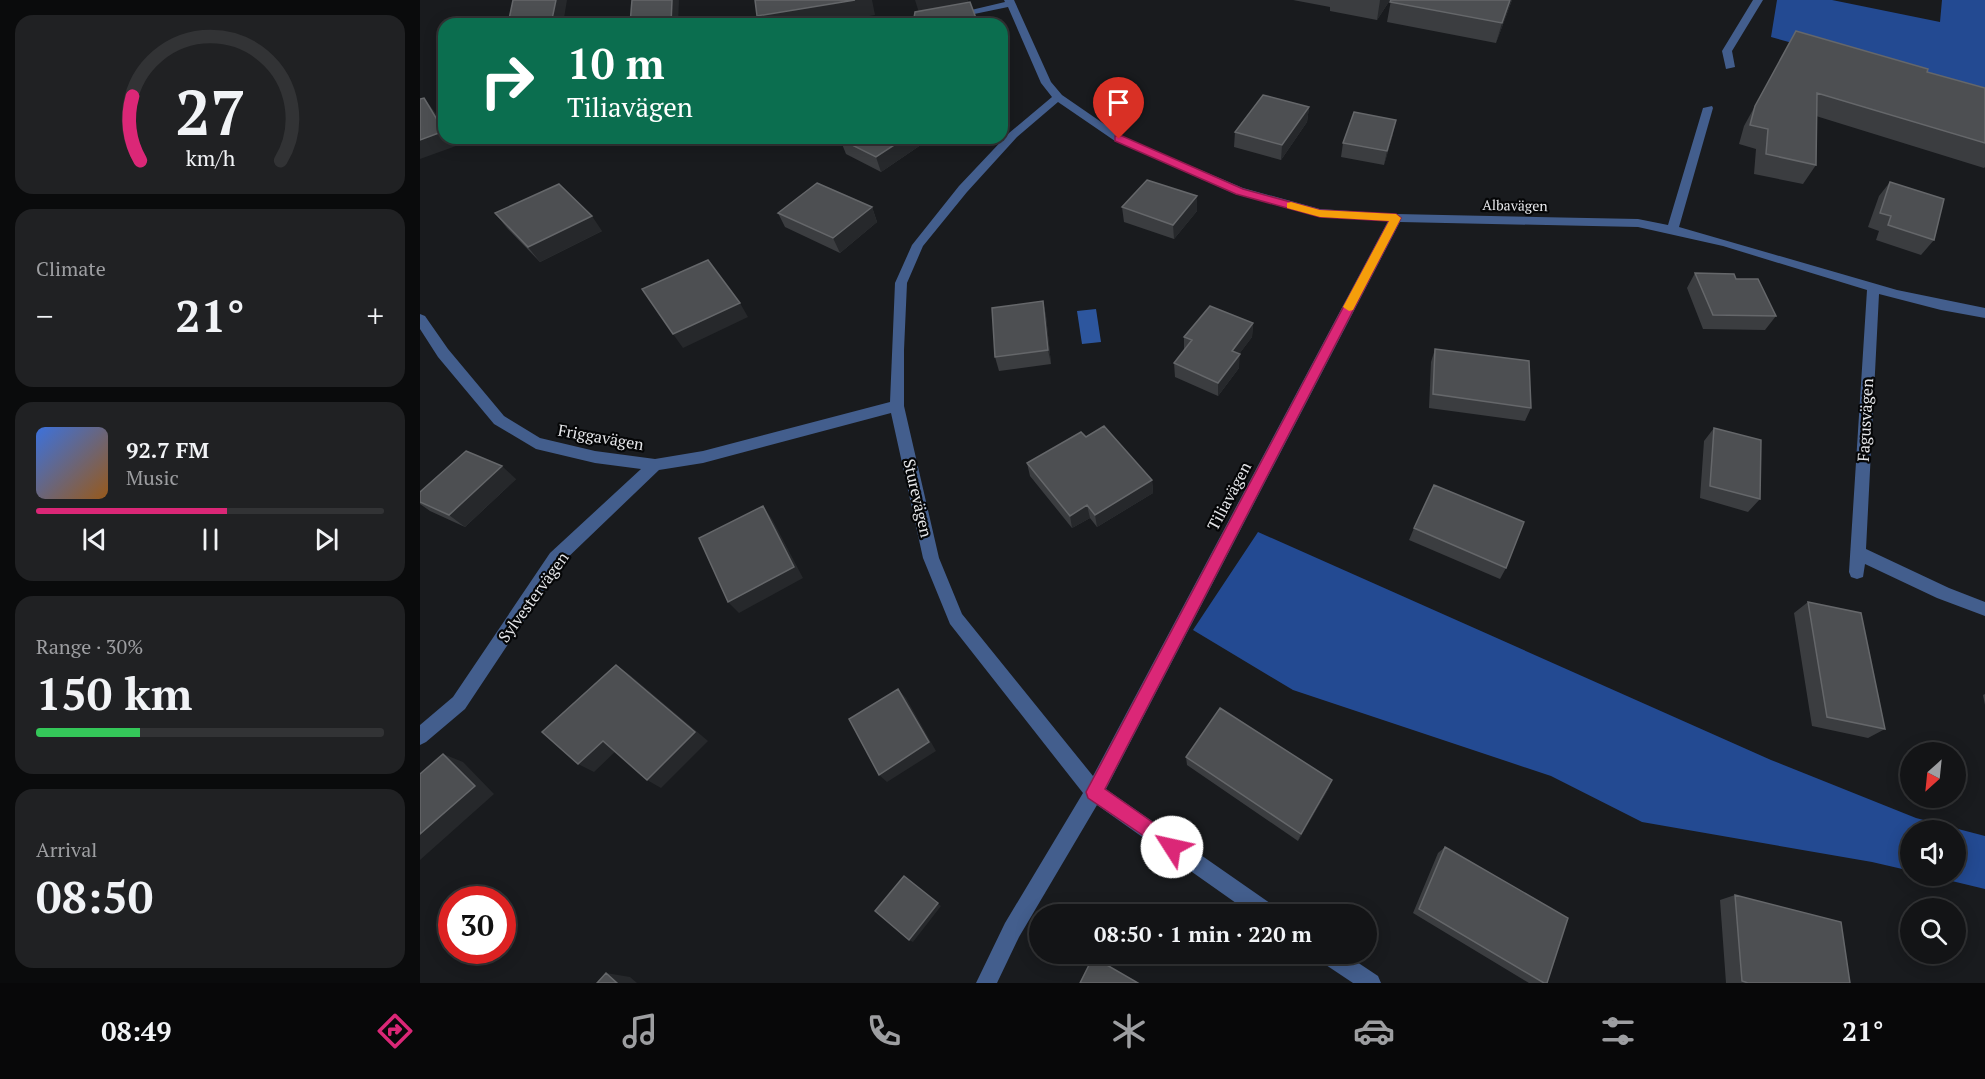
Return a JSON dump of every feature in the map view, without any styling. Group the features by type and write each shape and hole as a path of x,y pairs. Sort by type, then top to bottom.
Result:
{"street":[{"path":"1730,67 1727,51 1758,0"},
{"path":"934,18 1010,2 1046,82 1058,97"},
{"name":"Albavägen","path":"1058,97 1119,139 1239,191 1320,213 1396,218 1638,223 1673,229 1949,308 1985,313"},
{"name":"Sturevägen","path":"1008,140 1058,97"},
{"path":"1673,229 1708,108"},
{"name":"Sturevägen","path":"1005,144 963,189 918,245 901,284 897,350 897,406 931,558 956,619 1094,792 1254,904"},
{"name":"Tiliavägen","path":"1094,792 1396,218"},
{"name":"Fagusvägen","path":"1857,572 1873,288"},
{"name":"Friggavägen","path":"420,319 443,353 499,420 536,443 595,458 655,465 704,457 897,406"},
{"name":"Sylvestervägen","path":"420,736 459,703 556,558 655,465"},
{"path":"1857,552 1943,594 1985,609"},
{"path":"986,983 1012,930 1094,792"},
{"path":"1342,964 1371,983"}],"shaded area":[{"path":"1777,0 1832,0 1940,22 1942,0 1985,0 1985,97 1771,37"},
{"path":"1096,309 1101,342 1082,344 1077,311"},
{"path":"1258,532 1771,760 1924,820 1900,820 1900,868 1642,822 1551,776 1293,690 1193,630"},
{"path":"1966,831 1985,836 1985,889 1966,884"}],"building":[{"path":"513,0 556,0 552,18 509,18"},
{"path":"632,0 672,0 671,18 630,18"},
{"path":"755,0 855,0 757,16"},
{"path":"1391,0 1510,0 1502,23 1390,2"},
{"path":"970,2 976,18 914,18 915,12"},
{"path":"1796,31 1985,88 1985,143 1817,93 1816,165 1766,154 1768,129 1750,125 1755,106"},
{"path":"1263,95 1309,107 1282,145 1235,132"},
{"path":"424,98 438,121 438,133 420,140 420,99"},
{"path":"1354,112 1396,120 1387,151 1343,143"},
{"path":"850,144 896,144 876,157"},
{"path":"1147,180 1197,196 1173,225 1122,207"},
{"path":"1890,182 1944,199 1934,240 1888,225 1891,216 1880,213"},
{"path":"817,183 872,207 833,238 778,213"},
{"path":"559,184 592,216 528,247 495,213"},
{"path":"708,260 740,303 673,334 642,289"},
{"path":"1695,273 1734,274 1736,279 1758,279 1776,316 1713,315"},
{"path":"1043,301 1048,350 995,357 992,308"},
{"path":"1210,306 1253,323 1232,351 1240,354 1218,383 1174,363 1192,340 1184,337"},
{"path":"1435,349 1529,361 1531,408 1433,394"},
{"path":"1104,426 1152,480 1095,515 1087,505 1070,516 1027,463 1081,432 1086,437"},
{"path":"1714,428 1761,440 1760,499 1710,486"},
{"path":"466,451 502,466 449,515 420,502 420,492"},
{"path":"1434,485 1524,522 1506,568 1414,528"},
{"path":"763,506 794,567 728,602 699,538"},
{"path":"1808,602 1861,613 1885,729 1827,717"},
{"path":"616,665 695,732 647,780 603,741 578,764 542,732"},
{"path":"898,689 929,742 879,775 849,719"},
{"path":"1220,708 1332,780 1301,834 1186,757"},
{"path":"443,754 475,786 420,834 420,774"},
{"path":"1445,847 1568,918 1547,983 1419,909"},
{"path":"904,876 938,903 909,940 875,911"},
{"path":"1735,895 1841,922 1850,983 1748,983 1742,981"},
{"path":"1090,964 1105,964 1138,983 1080,983"},
{"path":"606,973 617,983 597,983"}],"slow traffic":[{"path":"1291,205 1320,213 1396,218 1349,307"}],"route":[{"path":"1119,139 1174,165 1239,191 1320,213 1396,218 1094,792 1172,847"}]}
